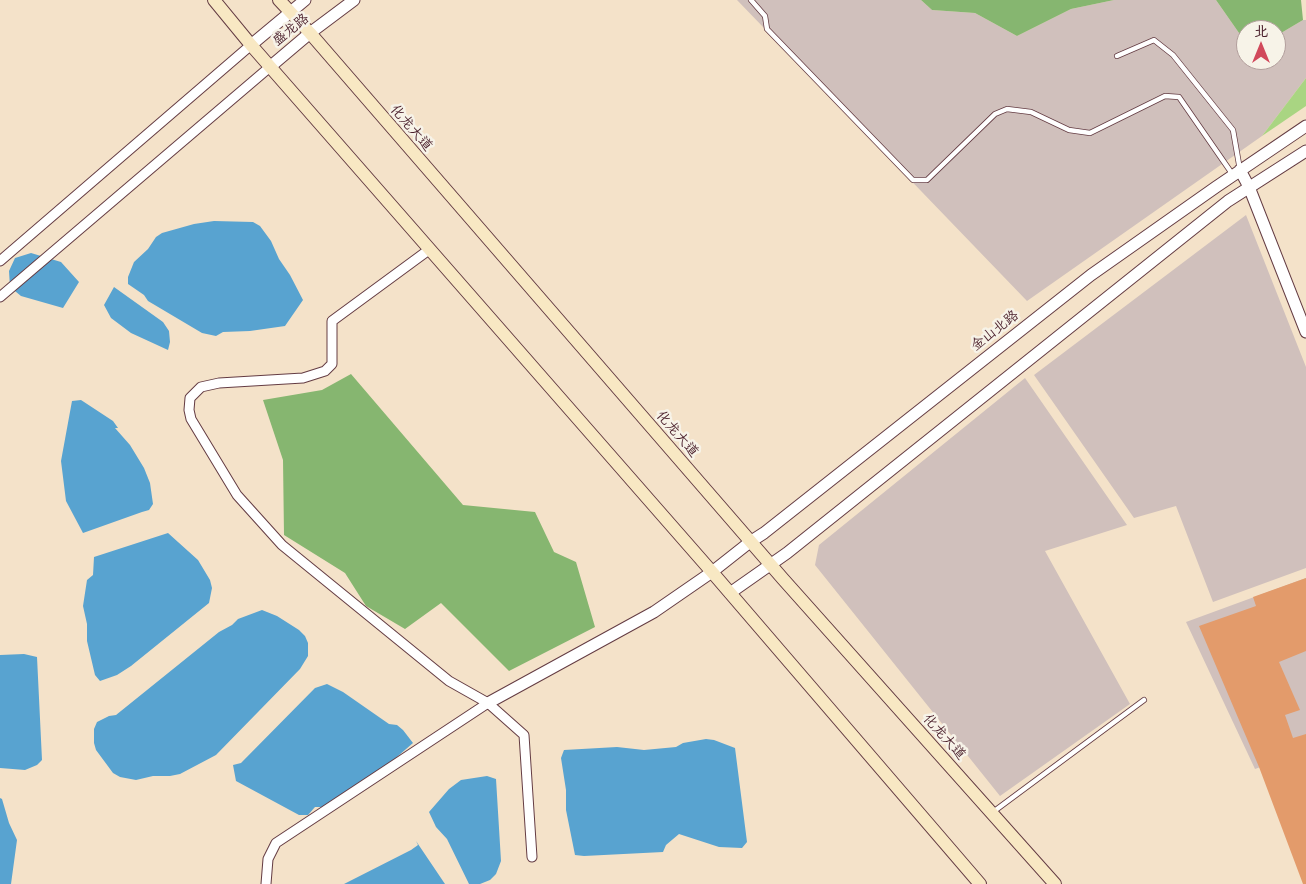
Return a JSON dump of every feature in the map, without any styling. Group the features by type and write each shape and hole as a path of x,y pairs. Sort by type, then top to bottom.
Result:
{"main road":[{"path":"214,0 251,45 712,572 980,884"},
{"name":"化龙大道","path":"279,0 310,33 750,542 1055,884"}],"street":[{"name":"盛龙路","path":"251,45 305,0"},
{"name":"盛龙路","path":"271,66 310,33 354,0"},
{"path":"0,261 251,45"},
{"path":"0,297 271,66"},
{"name":"金山北路","path":"488,703 654,612 712,572 1091,275 1306,126"},
{"path":"730,593 771,565 1220,207 1306,151"},
{"path":"1237,172 1248,188 1306,332"},
{"path":"430,249 332,321 332,364 325,371 303,378 219,383 201,387 190,398 188,410 191,419 237,495 282,545 449,681 488,703 524,735 532,857"},
{"path":"266,884 268,859 276,843 488,703"}],"lane":[{"path":"751,0 764,16 767,29 913,180 927,180 995,114 1007,109 1031,112 1069,130 1090,133 1165,96 1179,97 1237,172"},
{"path":"1117,56 1154,40 1173,55 1233,130 1237,172"},
{"path":"992,813 1144,700"}],"shaded area":[{"path":"737,0 921,0 932,10 975,13 1017,36 1071,9 1114,0 1216,0 1236,29 1236,70 1286,70 1286,30 1306,20 1306,78 1262,136 1027,301"},
{"path":"1246,215 1306,367 1306,568 1213,602 1176,506 1134,518 1034,375"},
{"path":"1025,378 1127,525 1045,551 1130,704 1000,796 815,565 819,545"},
{"path":"1306,578 1306,751 1255,769 1186,622"}],"green space":[{"path":"921,0 1114,0 1071,9 1017,36 975,13 932,10"},
{"path":"1216,0 1301,0 1303,20 1286,30 1286,20 1236,20 1236,29"},
{"path":"1306,78 1306,106 1262,136"},
{"path":"351,374 463,505 535,512 554,552 576,562 595,627 509,671 441,603 405,629 366,606 345,573 284,535 283,460 263,400 322,390"}],"water":[{"path":"214,221 253,222 260,226 271,241 279,259 303,300 285,326 250,331 223,332 216,336 202,333 148,301 144,295 128,284 128,277 134,262 148,249 156,237 162,233 194,224"},
{"path":"31,253 61,262 79,282 63,308 21,296 10,287 9,271 15,258"},
{"path":"114,287 163,322 169,331 170,342 168,350 131,333 111,318 104,305"},
{"path":"81,400 113,421 118,428 115,428 130,445 144,468 150,483 153,504 149,510 83,533 66,501 61,461 72,401"},
{"path":"168,533 198,560 210,580 212,588 209,603 131,666 117,675 100,681 95,675 87,641 87,624 83,606 87,580 93,575 94,557"},
{"path":"262,610 277,616 305,636 308,643 308,656 300,669 216,755 180,774 170,776 153,776 136,780 120,777 113,773 96,750 94,729 97,722 116,715 219,632 232,625 238,619"},
{"path":"24,654 37,657 42,760 37,765 25,770 0,768 0,655"},
{"path":"327,684 343,692 389,724 397,725 413,743 353,795 323,807 315,807 308,815 299,815 236,781 233,765 241,763 315,688"},
{"path":"706,739 735,748 747,842 742,848 719,847 679,834 666,845 663,852 575,855 566,810 566,790 561,758 564,750 617,747 644,750 676,747 683,743"},
{"path":"487,776 496,779 501,861 496,874 490,880 480,884 469,884 447,839 436,827 429,812 449,789 461,780"},
{"path":"0,798 17,840 11,884 0,884"},
{"path":"416,841 445,884 344,884 411,850 418,845"}],"building":[{"path":"1306,578 1306,651 1279,662 1300,710 1285,715 1293,738 1306,734 1306,884 1303,884 1259,767 1199,626 1256,606 1253,597"}]}
